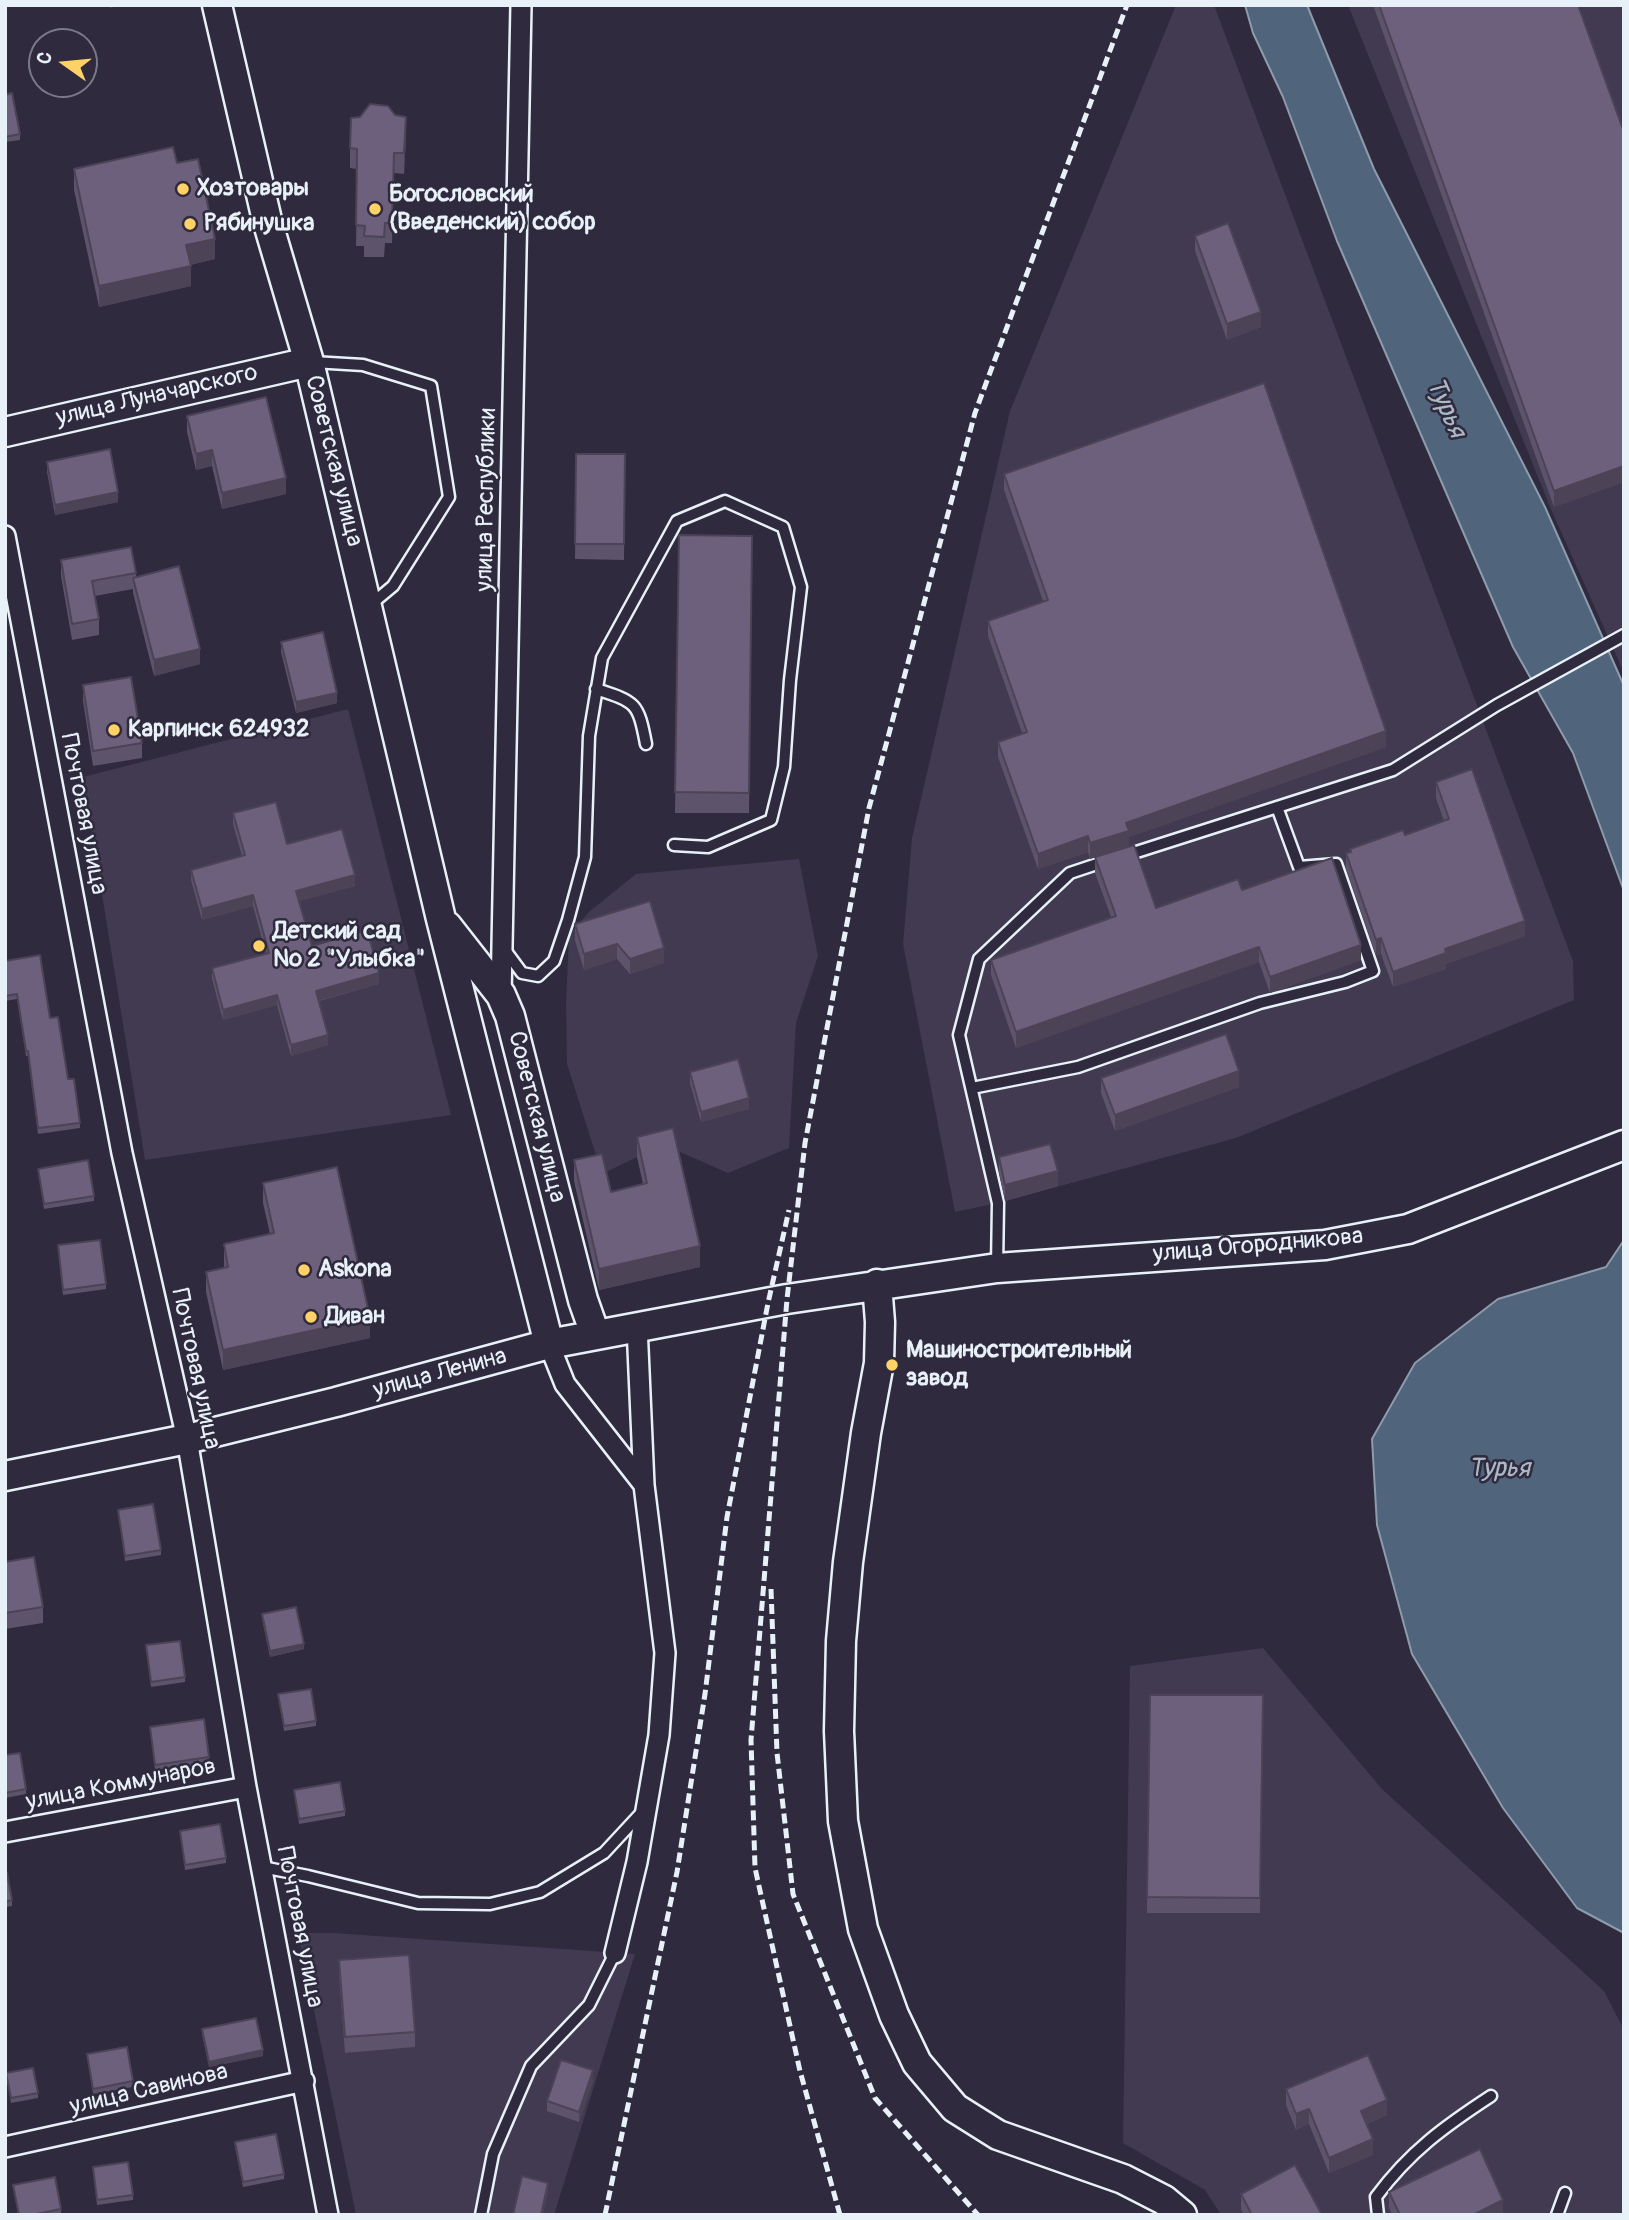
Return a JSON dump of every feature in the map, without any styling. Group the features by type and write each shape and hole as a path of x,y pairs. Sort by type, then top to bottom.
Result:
{"street":[{"name":"Советская улица","path":"217,5 267,220 309,362 441,919 549,1344"},
{"name":"улица Республики","path":"501,995 521,5"},
{"name":"улица Луначарского","path":"5,432 309,362"},
{"name":"Почтовая улица","path":"5,536 122,1153 187,1438 246,1787 328,2215"},
{"name":"Советская улица","path":"441,919 501,995 510,1016 583,1300 595,1334"},
{"name":"улица Огородникова","path":"877,1284 997,1268 1325,1245 1408,1229 1624,1145"},
{"name":"улица Ленина","path":"5,1476 187,1438 336,1402 549,1344 877,1284"},
{"path":"877,1284 879,1363 848,1562 841,1641 838,1731 843,1821 863,1929 894,2015 917,2063 955,2108 998,2135 1123,2179 1164,2200 1182,2215"},
{"path":"615,1953 637,1862 659,1735 665,1653 644,1485 637,1326"},
{"path":"549,1344 565,1384 644,1485"},
{"name":"улица Коммунаров","path":"5,1832 246,1787"},
{"name":"улица Савинова","path":"5,2147 304,2081"}],"lane":[{"path":"309,362 363,365 431,386 449,497 393,586 369,607"},
{"path":"503,947 522,973 538,976 554,961 585,858 589,736 601,658 677,521 725,501 783,527 801,587 790,680 784,767 771,820 708,847 674,845"},
{"path":"997,1268 998,1203 959,1035 979,959 1070,873 1393,770 1497,705 1624,635"},
{"path":"596,689 629,700 641,718 646,744"},
{"path":"972,1088 1078,1066 1260,1003 1345,982 1373,971 1336,864 1299,867 1277,807"},
{"path":"262,1867 418,1903 490,1904 540,1892 604,1853 646,1808"},
{"path":"481,2215 493,2154 531,2066 589,2005 615,1953"},
{"path":"1378,2215 1376,2197 1397,2168 1443,2128 1491,2096"},
{"path":"1557,2215 1565,2193"}],"shaded area":[{"path":"1176,5 1214,5 1573,961 1574,1000 1236,1138 998,1203 955,1212 903,944 912,838 1010,411"},
{"path":"1348,5 1624,5 1624,673 1550,507"},
{"name":"Детский сад № 2 \"Улыбка\"","path":"348,709 451,1115 145,1160 83,777"},
{"path":"799,859 818,956 796,1023 789,1148 728,1173 673,1149 637,1157 602,1174 567,1064 569,934 590,911 636,874"},
{"path":"1263,1648 1382,1789 1604,1991 1624,2030 1624,2215 1221,2215 1205,2190 1123,2143 1130,1666"},
{"path":"298,1933 334,1933 635,1954 554,2215 356,2215"}],"water":[{"name":"Турья","path":"1245,5 1307,5 1374,169 1545,507 1624,686 1624,891 1573,753 1513,647 1337,241 1283,97 1253,33"},
{"name":"Турья","path":"1624,1240 1624,1933 1577,1908 1503,1808 1412,1654 1377,1525 1372,1439 1415,1363 1498,1299 1606,1267"}],"building":[{"path":"1379,5 1578,5 1624,132 1624,466 1554,491"},
{"path":"12,93 20,134 5,137 5,95"},
{"name":"Богословский (Введенский) собор","path":"370,104 388,106 395,115 406,117 404,153 394,153 392,223 385,223 384,237 364,236 365,226 356,225 357,149 350,148 351,118 360,117"},
{"path":"173,147 177,163 198,159 215,239 186,245 191,266 99,286 74,169"},
{"path":"1228,223 1261,312 1227,324 1195,236"},
{"path":"1264,383 1386,731 1126,823 1129,831 1090,843 1088,836 1038,854 998,742 1027,732 988,621 1048,600 1004,474"},
{"path":"266,397 286,478 222,493 212,450 196,454 187,416"},
{"path":"110,449 118,492 55,505 47,462"},
{"path":"576,454 625,454 624,544 575,544"},
{"path":"679,535 752,536 749,793 675,792"},
{"path":"131,547 136,573 92,581 99,619 72,624 61,560"},
{"path":"179,566 200,649 154,660 133,578"},
{"path":"323,632 337,693 296,702 281,642"},
{"path":"131,677 142,743 93,751 83,685"},
{"path":"1472,769 1525,921 1445,949 1446,953 1393,972 1381,938 1376,940 1346,853 1351,852 1350,849 1403,830 1405,835 1449,819 1436,782"},
{"path":"276,802 287,844 342,829 355,875 296,891 312,946 367,930 379,973 316,991 328,1035 291,1045 277,995 223,1010 212,968 269,953 253,895 202,909 191,870 245,855 233,813"},
{"path":"1134,845 1156,908 1238,879 1242,890 1332,858 1361,945 1270,977 1259,947 1016,1032 991,960 1116,916 1095,857"},
{"path":"650,901 664,948 630,959 617,944 584,954 575,924"},
{"path":"40,955 50,1018 58,1017 68,1079 74,1079 80,1123 38,1128 17,994 5,996 5,961"},
{"path":"1226,1034 1239,1071 1115,1115 1101,1078"},
{"path":"738,1059 749,1098 701,1112 690,1072"},
{"path":"673,1128 700,1246 599,1269 574,1160 602,1154 611,1192 647,1183 637,1137"},
{"path":"1050,1144 1058,1171 1005,1185 999,1157"},
{"path":"88,1160 94,1196 44,1204 38,1169"},
{"path":"337,1167 370,1318 223,1350 206,1272 228,1267 224,1244 274,1233 263,1183"},
{"path":"100,1240 106,1284 63,1290 58,1245"},
{"path":"153,1504 161,1550 125,1556 118,1510"},
{"path":"34,1557 43,1607 5,1613 5,1562"},
{"path":"296,1607 304,1644 270,1651 262,1614"},
{"path":"180,1641 185,1677 151,1682 146,1645"},
{"path":"311,1689 316,1721 284,1726 278,1694"},
{"path":"1150,1695 1263,1695 1260,1898 1147,1897"},
{"path":"204,1719 209,1757 155,1765 150,1727"},
{"path":"20,1753 26,1789 5,1793 5,1755"},
{"path":"340,1782 345,1811 299,1819 294,1790"},
{"path":"220,1824 226,1858 185,1865 180,1831"},
{"path":"5,1873 12,1900 5,1902"},
{"path":"409,1955 415,2032 345,2037 339,1960"},
{"path":"256,2018 263,2050 209,2062 202,2029"},
{"path":"127,2047 133,2081 93,2089 87,2054"},
{"path":"1368,2055 1387,2100 1361,2111 1373,2139 1329,2158 1309,2109 1296,2114 1286,2089"},
{"path":"561,2060 593,2070 579,2112 547,2101"},
{"path":"33,2068 38,2093 11,2098 6,2073"},
{"path":"276,2134 284,2174 243,2182 235,2142"},
{"path":"1480,2149 1503,2200 1473,2215 1400,2215 1389,2192"},
{"path":"128,2162 133,2195 97,2200 93,2167"},
{"path":"1295,2165 1322,2215 1252,2215 1241,2194"},
{"path":"522,2176 548,2183 541,2215 513,2215"},
{"path":"55,2177 61,2209 19,2215 13,2185"}],"railway":[{"path":"840,2215 800,2071 755,1868 751,1740 787,1299 805,1143 869,808 975,413 1127,5"},
{"path":"605,2215 677,1872 705,1694 727,1517 768,1303 789,1210"},
{"path":"771,1589 777,1753 793,1894 875,2098 978,2215"}],"place":[{"name":"Хозтовары","path":"183,189"},
{"name":"Богословский (Введенский) собор","path":"375,209"},
{"name":"Рябинушка","path":"190,224"},
{"name":"Карпинск 624932","path":"114,730"},
{"name":"Детский сад № 2 \"Улыбка\"","path":"259,946"},
{"name":"Askona","path":"304,1270"},
{"name":"Диван","path":"311,1317"},
{"name":"Машиностроительный завод","path":"892,1365"}]}
